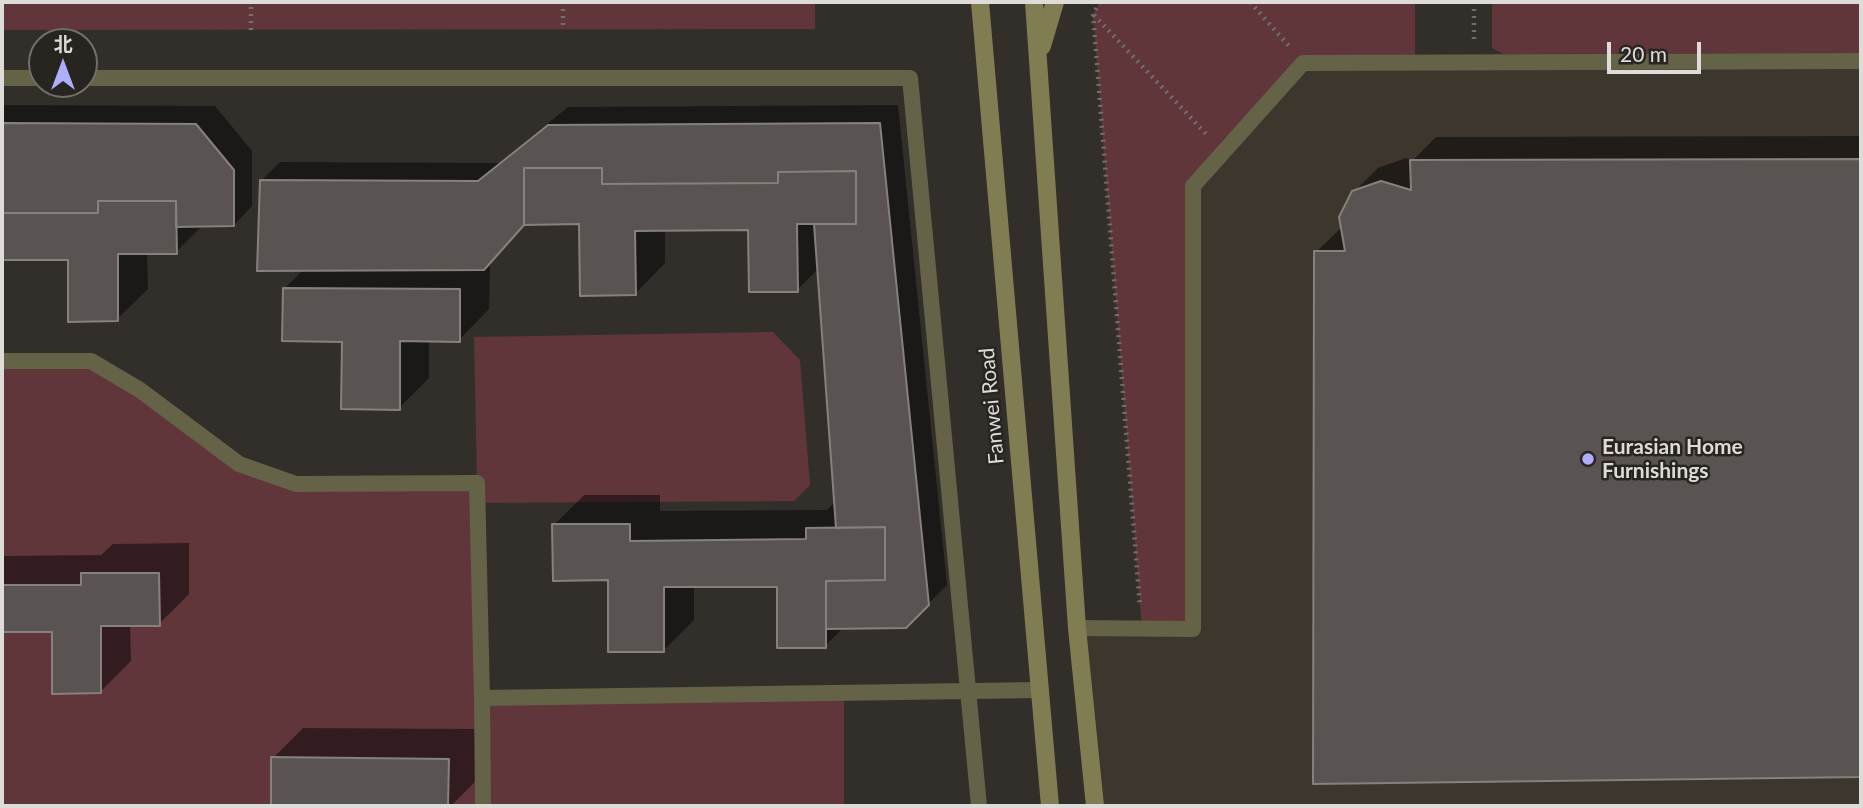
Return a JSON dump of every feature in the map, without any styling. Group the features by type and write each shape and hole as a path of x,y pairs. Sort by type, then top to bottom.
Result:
{"street":[{"path":"969,2 984,55"},
{"name":"Fanwei Road","path":"980,2 1050,806"},
{"path":"1034,2 1077,628 1095,806"},
{"path":"1038,60 1055,2"}],"lane":[{"path":"1077,628 1193,629 1193,186 1303,62 1861,61"},
{"path":"2,78 28,78"},
{"path":"98,78 910,78 979,806"},
{"path":"2,361 91,361 140,390 239,464 296,484 477,483 483,806"},
{"path":"482,698 1040,690"}],"path":[{"path":"251,2 251,30"},
{"path":"563,2 563,29"},
{"path":"1100,2 1093,14 1142,629"},
{"path":"1250,2 1303,62"},
{"path":"1474,2 1475,62"},
{"path":"1093,14 1223,153"}],"shaded area":[{"path":"2,2 815,2 815,29 2,30"},
{"path":"1100,2 1415,2 1415,62 1303,63 1193,186 1193,629 1142,629 1093,14"},
{"path":"1492,2 1861,2 1861,53 1503,54 1492,48"},
{"name":"Eurasian Home Furnishings","path":"1861,61 1861,806 1095,806 1077,628 1142,629 1193,186 1303,63"},
{"path":"773,332 800,360 810,485 794,501 478,503 482,698 844,693 844,806 2,806 2,361 91,361 239,464 296,484 477,482 474,337"}],"building":[{"path":"2,123 196,124 234,170 234,226 176,227 176,201 98,201 98,213 2,213"},
{"path":"880,123 929,605 906,628 826,629 826,581 885,580 885,527 836,528 814,224 856,224 856,171 778,172 778,183 602,184 602,168 524,168 524,225 484,270 257,271 260,180 478,181 548,125"},
{"name":"Eurasian Home Furnishings","path":"1861,159 1861,777 1313,784 1314,251 1345,251 1339,217 1352,191 1381,181 1411,190 1410,160"},
{"path":"524,168 602,168 602,184 778,183 778,172 856,171 856,224 797,224 798,292 749,292 748,230 635,231 636,295 580,296 579,224 524,225"},
{"path":"98,201 176,201 177,254 118,254 118,321 68,322 68,260 2,260 2,213 98,213"},
{"path":"283,288 460,289 460,342 400,341 400,410 341,409 342,342 282,341"},
{"path":"552,524 630,524 630,541 806,539 806,528 885,527 885,580 826,581 826,648 777,648 777,587 664,587 664,652 608,652 608,580 553,581"},
{"path":"81,573 159,573 160,626 101,626 101,693 52,694 52,632 2,632 2,585 81,585"},
{"path":"271,757 449,759 448,806 271,806"}],"place":[{"name":"Eurasian Home Furnishings","path":"1588,459"}]}
